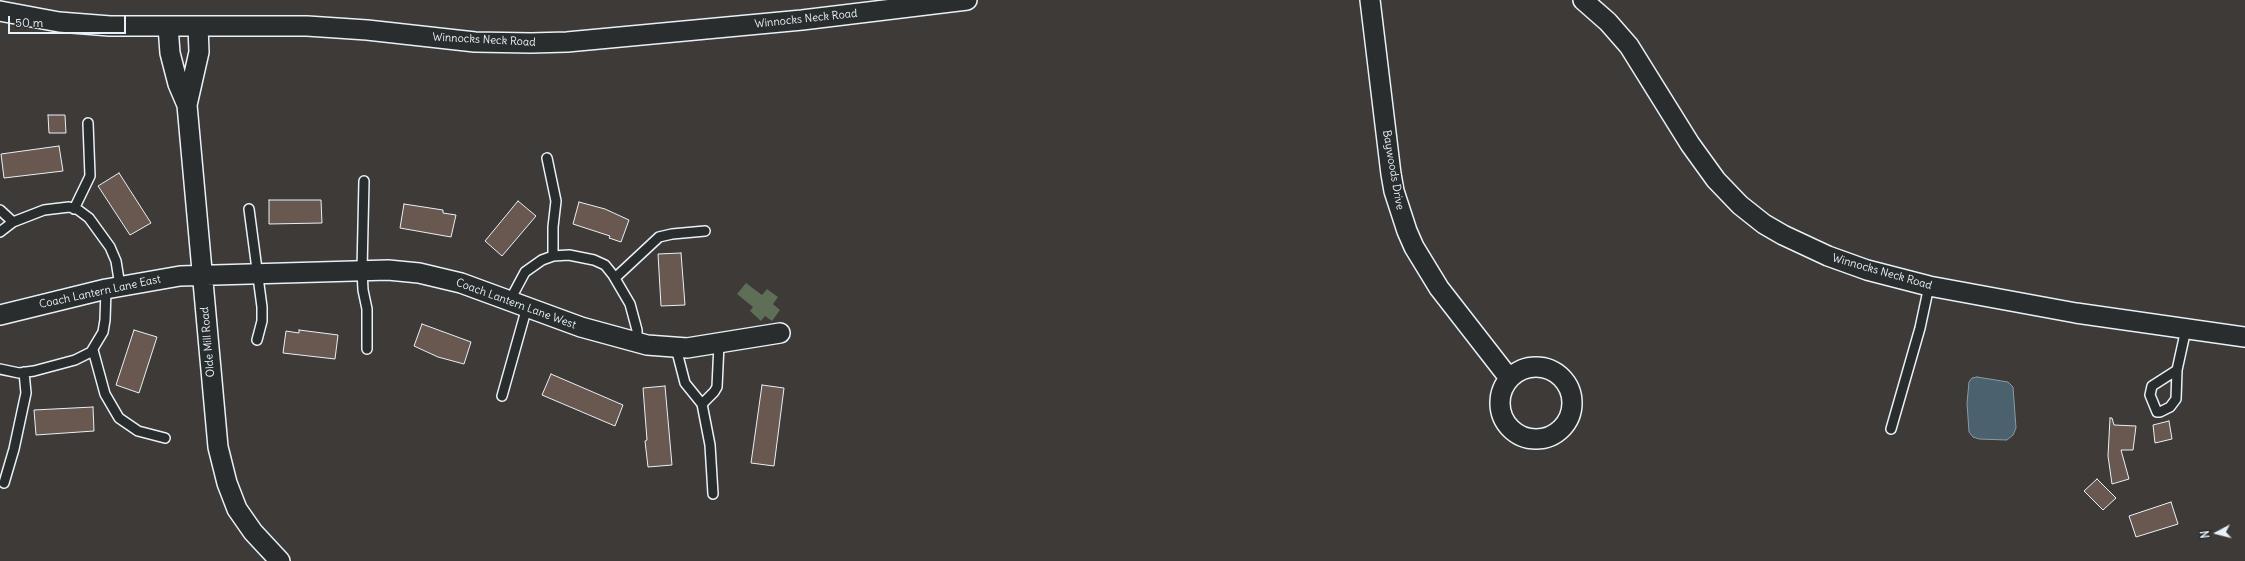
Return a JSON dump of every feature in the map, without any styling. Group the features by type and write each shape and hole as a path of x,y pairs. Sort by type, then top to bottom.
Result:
{"street":[{"name":"Winnocks Neck Road","path":"0,11 72,24 168,26 314,26 475,42 567,42 802,20 967,0"},
{"name":"Baywoods Drive","path":"1370,0 1391,174 1405,225 1414,247 1439,288 1509,378"},
{"name":"Winnocks Neck Road","path":"1584,0 1608,22 1629,46 1700,158 1740,204 1774,230 1816,251 1867,270 1929,286 2028,305 2245,337"},
{"name":"Olde Mill Road","path":"168,26 170,53 178,84 187,105"},
{"name":"Olde Mill Road","path":"198,26 199,52 187,105 216,433 227,483 244,520 260,541 280,561"},
{"name":"Coach Lantern Lane West","path":"201,275 362,270 406,271 437,277 510,300 581,327 637,343 676,348 719,344 780,333"},
{"name":"Coach Lantern Lane East","path":"0,314 162,278 201,275"}],"lane":[{"path":"74,209 90,176 88,123"},
{"path":"548,158 555,196 554,256"},
{"path":"364,181 362,270 363,290 367,308 367,349"},
{"path":"0,232 13,222 44,210 62,208 74,209 89,218 110,247 116,261 113,288 100,341 93,350 75,360 24,372 0,369"},
{"path":"248,209 258,273 262,315 257,340"},
{"path":"0,210 13,222"},
{"path":"615,278 659,237 672,234 705,232"},
{"path":"510,300 519,282 530,266 554,256 577,256 594,260 605,266 615,278 632,309 637,330 637,343"},
{"path":"1891,429 1920,328 1929,286"},
{"path":"502,396 528,307"},
{"path":"2177,370 2186,329"},
{"path":"702,404 717,387 719,344"},
{"path":"676,348 685,384 702,404 710,445 713,494"},
{"path":"93,350 105,394 119,418 138,431 165,438"},
{"path":"4,483 13,455 26,393 24,372"}],"green space":[{"path":"746,283 762,295 767,289 778,297 773,304 780,310 772,321 765,316 761,321 750,311 753,307 737,294"}],"water":[{"path":"1977,377 2008,382 2013,387 2016,428 2013,435 2007,440 1979,439 1973,437 1969,432 1967,403 1969,382 1972,378"}],"building":[{"path":"48,115 65,115 66,133 49,133"},
{"path":"59,146 63,171 4,178 1,154"},
{"path":"119,173 151,223 130,235 98,186"},
{"path":"269,200 321,200 322,223 269,224"},
{"path":"518,201 536,216 502,256 485,241"},
{"path":"579,202 605,209 629,220 621,242 609,238 610,236 573,224"},
{"path":"404,204 443,210 443,213 456,215 451,237 400,228"},
{"path":"681,253 685,305 661,306 658,254"},
{"path":"422,324 471,342 464,364 438,357 414,346"},
{"path":"134,330 157,337 139,393 116,385"},
{"path":"299,330 338,335 335,359 283,353 286,331 299,333"},
{"path":"551,374 623,405 615,426 542,395"},
{"path":"762,385 784,388 774,466 751,463"},
{"path":"665,386 672,465 648,467 645,441 647,440 643,388"},
{"path":"93,407 94,431 36,435 34,410"},
{"path":"2110,418 2112,418 2114,425 2136,426 2133,450 2121,450 2129,479 2112,484 2108,456"},
{"path":"2169,421 2172,439 2155,443 2153,425"},
{"path":"2097,479 2116,498 2103,510 2084,491"},
{"path":"2171,502 2178,524 2136,537 2129,516"}]}
